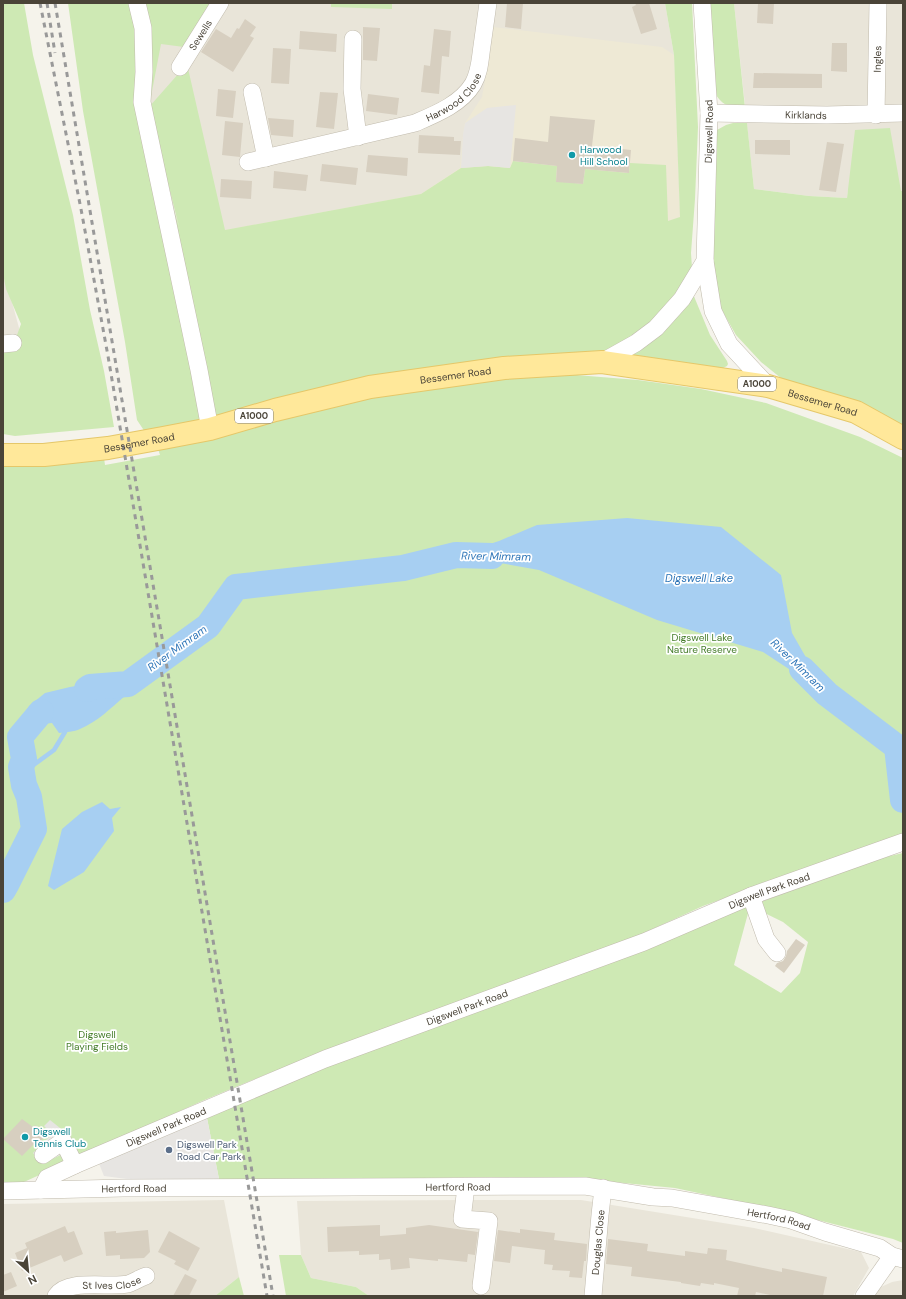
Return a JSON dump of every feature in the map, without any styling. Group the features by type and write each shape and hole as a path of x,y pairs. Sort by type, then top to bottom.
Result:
{"main road":[{"name":"Bessemer Road","path":"3,455 44,455 108,448 210,430 275,410 370,387 504,368 602,362 768,386 856,412 903,438"}],"street":[{"path":"137,3 143,28 144,72 142,102 199,370 210,430"},
{"name":"Sewells","path":"180,67 220,3"},
{"name":"Harwood Close","path":"248,162 415,123 454,103 468,91 479,70 488,3"},
{"name":"Digswell Road","path":"702,3 709,113 705,261 713,311 729,344 768,386"},
{"name":"Ingles","path":"876,115 878,3"},
{"path":"353,39 352,101 358,137"},
{"path":"252,92 266,158"},
{"name":"Kirklands","path":"709,113 735,115 903,114"},
{"name":"Digswell Road","path":"602,362 636,343 656,328 682,299 705,261"},
{"name":"Digswell Park Road","path":"41,1190 47,1178 75,1165 181,1124 325,1059 644,942 751,896 903,842"},
{"path":"751,896 766,939 777,953"},
{"path":"43,1156 63,1142 75,1165"},
{"name":"Hertford Road","path":"3,1191 123,1188 585,1186 653,1197 672,1198 791,1220 825,1232 880,1248 898,1258"},
{"path":"466,1187 462,1218 489,1221 481,1286"},
{"name":"Douglas Close","path":"593,1296 603,1188"},
{"path":"864,1296 898,1258"},
{"name":"St Ives Close","path":"56,1296 58,1293 70,1286 86,1284 103,1286 129,1284 146,1276"}],"shaded area":[{"path":"112,3 665,3 674,55 680,216 180,396"},
{"path":"734,3 903,3 903,191 848,190 847,198 809,196 754,189"},
{"path":"493,27 662,47 674,55 680,216 677,241 225,230 421,194 460,168 465,123 482,97"},
{"path":"516,105 510,168 488,166 461,168 465,123 487,108"},
{"path":"3,269 41,409 3,417"},
{"name":"Digswell Park Road Car Park","path":"207,1118 219,1179 127,1179 104,1176 98,1161"},
{"path":"50,1120 60,1128 76,1147 43,1164 33,1153 52,1134 44,1126"},
{"path":"224,1200 239,1277 215,1296 3,1296 3,1204"},
{"path":"581,1200 754,1228 861,1252 869,1268 853,1296 369,1296 356,1287 311,1278 301,1255 297,1201"},
{"path":"903,1280 903,1296 873,1296 881,1287 892,1282"}],"green space":[{"path":"3,3 24,3 33,55 73,215 90,310 104,371 114,427 15,436 3,434 3,349 13,346 21,324 6,289 3,273"},
{"path":"68,3 211,3 184,47 161,44 149,107 187,64 225,230 421,194 461,168 488,166 510,168 513,161 557,166 556,181 583,184 585,169 629,173 630,163 666,165 668,221 680,217 674,55 665,3 692,3 698,127 691,253 692,268 662,314 611,354 147,435 137,420 125,342 83,111","holes":["151,117 180,230 158,157"]},
{"path":"331,3 392,3 392,9 331,7"},
{"path":"707,3 734,3 745,108 725,104 716,95"},
{"path":"733,123 747,123 754,189 809,196 847,198 855,130 890,128 901,191 903,191 903,438 787,383 761,362 736,335 720,307 707,257 714,140 717,130"},
{"path":"693,294 710,335 727,361 727,366 723,368 634,355 634,352"},
{"path":"551,373 638,380 701,389 766,403 860,437 903,458 903,838 835,858 703,906 635,937 497,987 267,1074 202,1101 13,1187 3,1186 3,466 42,465 104,458 105,465 160,455 157,446 396,388"},
{"path":"903,853 903,1243 893,1239 778,1210 675,1188 583,1179 491,1177 285,1180 219,1179 207,1118 327,1065 750,906 877,859","holes":["750,906 783,922 808,942 800,973 781,993 734,965"]},
{"path":"279,1255 301,1255 311,1278 356,1287 369,1296 286,1296"},
{"path":"239,1277 244,1296 215,1296"}],"water":[{"name":"Digswell Lake","path":"627,518 721,527 781,575 792,633 827,694 763,652 657,620 539,570 456,555 499,541 537,525"},
{"path":"116,679 122,685 125,696 92,723 78,730 59,733 52,723 42,725 34,728 20,739 18,732 20,723 29,706 45,693"},
{"path":"102,802 110,809 121,807 112,818 114,831 84,872 54,890 48,886 62,829 82,812"}],"building":[{"path":"507,3 523,3 521,29 505,27"},
{"path":"635,3 649,3 657,29 641,34 632,7 636,5"},
{"path":"758,3 774,3 773,24 757,23"},
{"path":"245,19 256,27 250,36 254,38 233,72 201,52 216,29 231,38"},
{"path":"363,27 380,28 377,61 363,60"},
{"path":"434,29 451,31 449,57 442,56 439,94 421,92 424,65 430,66"},
{"path":"300,31 337,34 336,52 299,49"},
{"path":"832,43 847,43 847,72 831,71"},
{"path":"273,48 291,49 289,84 271,83"},
{"path":"754,73 822,74 822,88 753,88"},
{"path":"218,89 236,91 233,118 216,116"},
{"path":"320,92 338,93 334,129 316,127"},
{"path":"368,94 399,98 397,115 366,111"},
{"name":"Harwood Hill School","path":"550,116 595,120 592,146 631,150 629,173 585,169 583,184 556,182 557,166 513,161 515,138 548,142"},
{"path":"268,118 294,120 293,137 271,135"},
{"path":"225,121 243,123 240,157 222,155"},
{"path":"419,135 454,137 454,141 461,141 460,155 418,153"},
{"path":"755,140 790,140 790,155 755,154"},
{"path":"827,142 844,144 836,192 819,190"},
{"path":"368,155 408,158 407,176 366,172"},
{"path":"322,164 358,168 356,185 320,181"},
{"path":"274,171 308,175 306,191 273,188"},
{"path":"221,179 252,181 251,199 220,197"},
{"path":"796,939 805,945 784,973 775,966 777,963 783,961 787,951"},
{"name":"Digswell Tennis Club","path":"22,1119 33,1127 35,1125 46,1135 38,1145 35,1143 22,1156 3,1139"},
{"path":"380,1225 380,1236 406,1234 406,1228 429,1225 478,1232 475,1255 468,1254 467,1262 409,1258 410,1268 391,1270 390,1259 379,1260 379,1254 359,1255 359,1251 328,1252 327,1227"},
{"path":"65,1226 68,1233 74,1231 83,1254 64,1262 61,1255 22,1271 15,1253 27,1248 25,1243"},
{"path":"520,1229 555,1233 554,1240 587,1244 586,1261 584,1261 582,1278 569,1277 570,1271 552,1270 553,1265 544,1264 545,1250 512,1246 510,1263 494,1261 498,1230 520,1233"},
{"path":"148,1230 150,1252 144,1258 120,1259 120,1255 106,1256 104,1232 116,1231 116,1233"},
{"path":"169,1231 200,1248 188,1271 174,1264 176,1261 158,1252"},
{"path":"608,1239 648,1244 647,1251 685,1256 685,1251 707,1254 708,1248 727,1250 726,1260 782,1272 782,1268 827,1277 823,1296 775,1296 756,1292 755,1296 737,1296 739,1288 714,1283 714,1285 701,1283 700,1286 681,1282 631,1276 632,1267 606,1264"},
{"path":"11,1272 17,1286 3,1292 3,1275"},
{"path":"185,1274 197,1280 189,1296 173,1296"}],"waterway":[{"name":"River Mimram","path":"87,689 90,687 128,684 208,626 236,587 403,568 456,555 492,556"},
{"name":"River Mimram","path":"802,669 827,694 897,747 903,800"},
{"name":"River Mimram","path":"3,890 34,829 29,797 24,785 21,767 24,759 20,737 41,712"},
{"path":"21,767 28,769 54,750 65,732"}],"railway":[{"path":"40,3 81,209 108,356 267,1296"},
{"path":"47,3 55,53"},
{"path":"55,3 273,1296"}],"place":[{"name":"Harwood Hill School","path":"572,155"},
{"name":"Digswell Tennis Club","path":"25,1137"},
{"name":"Digswell Park Road Car Park","path":"169,1150"}],"park label":[{"name":"Digswell Lake Nature Reserve","path":"702,642"},
{"name":"Digswell Playing Fields","path":"97,1040"}]}
